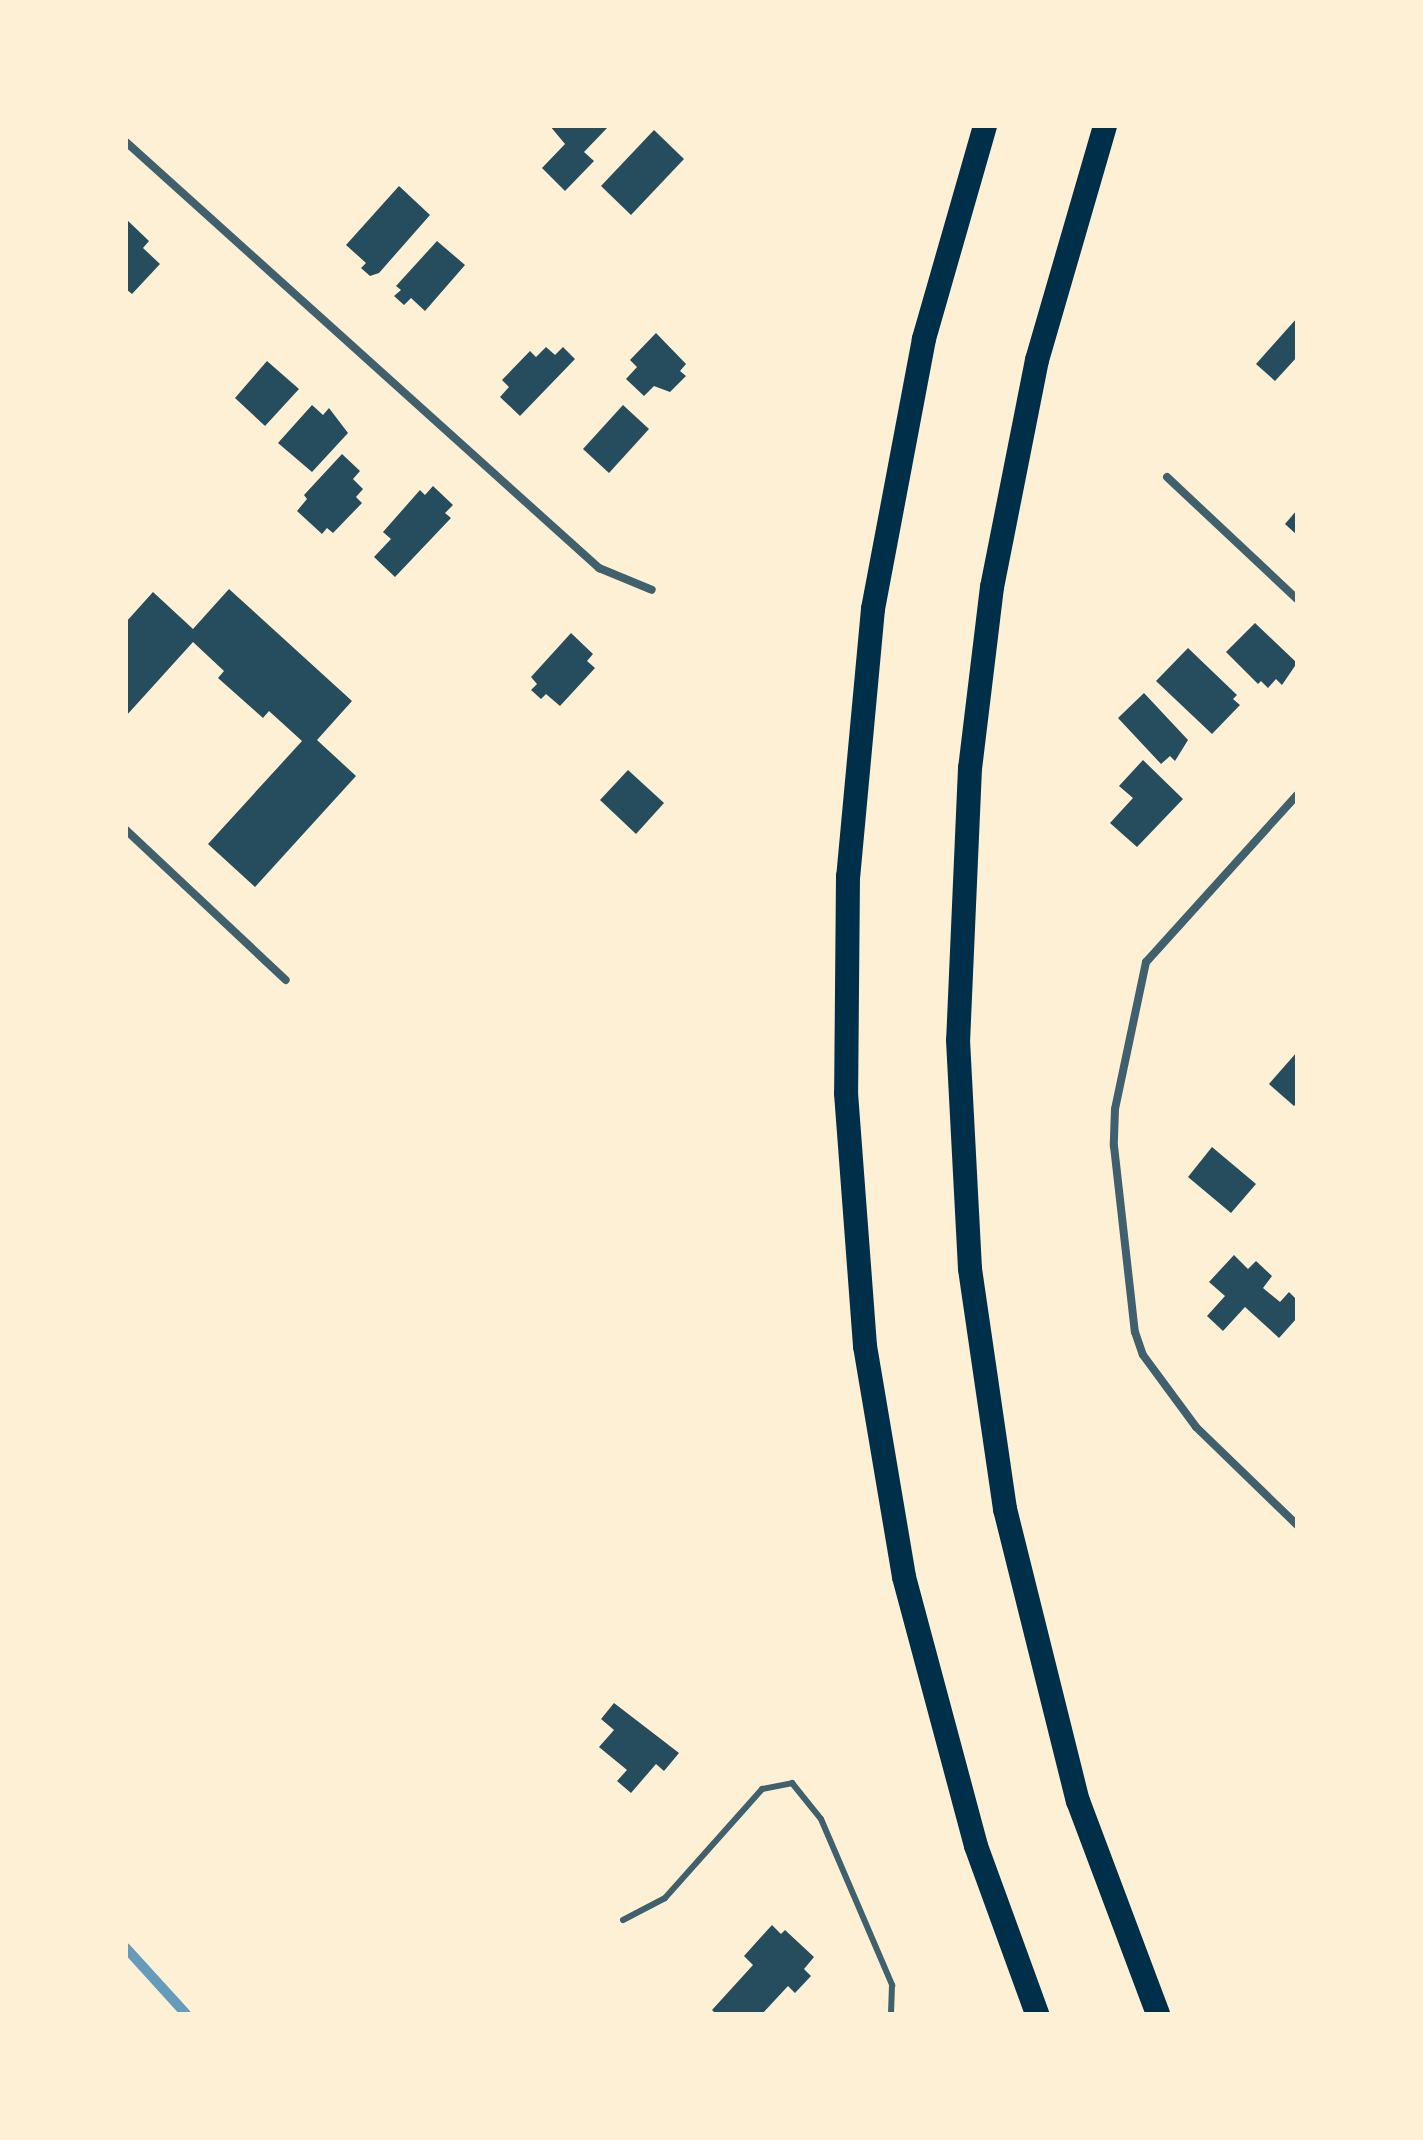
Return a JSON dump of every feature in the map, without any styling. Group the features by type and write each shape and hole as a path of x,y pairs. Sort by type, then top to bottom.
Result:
{"highway":[{"path":"985,126 924,339 873,609 848,876 846,1093 865,1346 904,1577 976,1846 1037,2014"},
{"path":"1105,126 1037,360 992,587 970,768 958,1040 970,1269 1005,1509 1078,1801 1158,2014"}],"street":[{"path":"126,142 599,568 652,590"},
{"path":"1167,477 1297,599"},
{"path":"1297,795 1146,962 1115,1109 1114,1146 1135,1332 1154,1376 1196,1427 1297,1525"},
{"path":"126,830 286,980"}],"lane":[{"path":"623,1920 665,1898 762,1789 792,1783 821,1819 851,1888 892,1985 891,2014"}],"building":[{"path":"550,126 609,126 584,152 594,161 565,191 542,168 565,144"},
{"path":"654,130 684,159 631,215 601,186"},
{"path":"399,186 430,215 379,273 370,276 361,268 366,263 346,245"},
{"path":"126,219 149,241 143,248 160,264 132,294 126,289"},
{"path":"437,241 465,265 425,311 411,298 404,305 394,296 401,290 396,286"},
{"path":"1297,318 1297,357 1275,381 1256,364"},
{"path":"656,333 686,364 680,371 686,376 670,392 654,386 644,396 626,379 637,367 630,360"},
{"path":"546,347 555,355 563,347 575,359 520,416 500,397 509,387 502,380 530,351 536,357"},
{"path":"267,361 299,389 265,426 235,398"},
{"path":"312,405 323,415 329,408 348,433 312,472 278,443"},
{"path":"623,405 649,429 609,473 583,449"},
{"path":"342,454 360,471 353,479 363,489 356,497 362,503 333,533 327,528 322,534 297,511 307,499 304,495"},
{"path":"433,486 453,505 445,513 451,518 395,577 374,557 391,539 383,532 420,490 425,495"},
{"path":"1297,510 1297,535 1285,524"},
{"path":"229,589 352,701 317,740 356,776 255,887 208,844 302,741 269,711 263,718 218,678 224,671 193,642 126,716 126,622 153,592 193,629"},
{"path":"1255,623 1297,663 1282,685 1276,679 1268,688 1261,681 1258,684 1226,652"},
{"path":"571,633 593,654 587,661 595,668 560,706 546,694 541,699 531,690 537,684 531,677"},
{"path":"1188,648 1237,695 1233,699 1240,705 1212,734 1156,681"},
{"path":"1144,693 1188,740 1175,761 1170,756 1161,764 1118,718"},
{"path":"1143,760 1183,799 1137,847 1110,823 1133,798 1119,786"},
{"path":"628,770 664,803 636,834 600,800"},
{"path":"1297,1052 1297,1103 1294,1106 1269,1084"},
{"path":"1212,1147 1256,1184 1231,1213 1188,1177"},
{"path":"1234,1255 1248,1269 1256,1261 1272,1276 1263,1288 1280,1302 1289,1292 1297,1300 1297,1318 1279,1338 1245,1307 1223,1331 1207,1316 1225,1296 1209,1282"},
{"path":"614,1703 679,1753 664,1771 656,1764 631,1793 617,1781 627,1770 599,1747 614,1730 601,1719"},
{"path":"772,1925 781,1934 785,1930 814,1957 804,1969 811,1976 795,1993 788,1986 762,2014 716,2014 712,2010 753,1965 744,1956"}],"waterway":[{"path":"126,1948 186,2014"}]}
